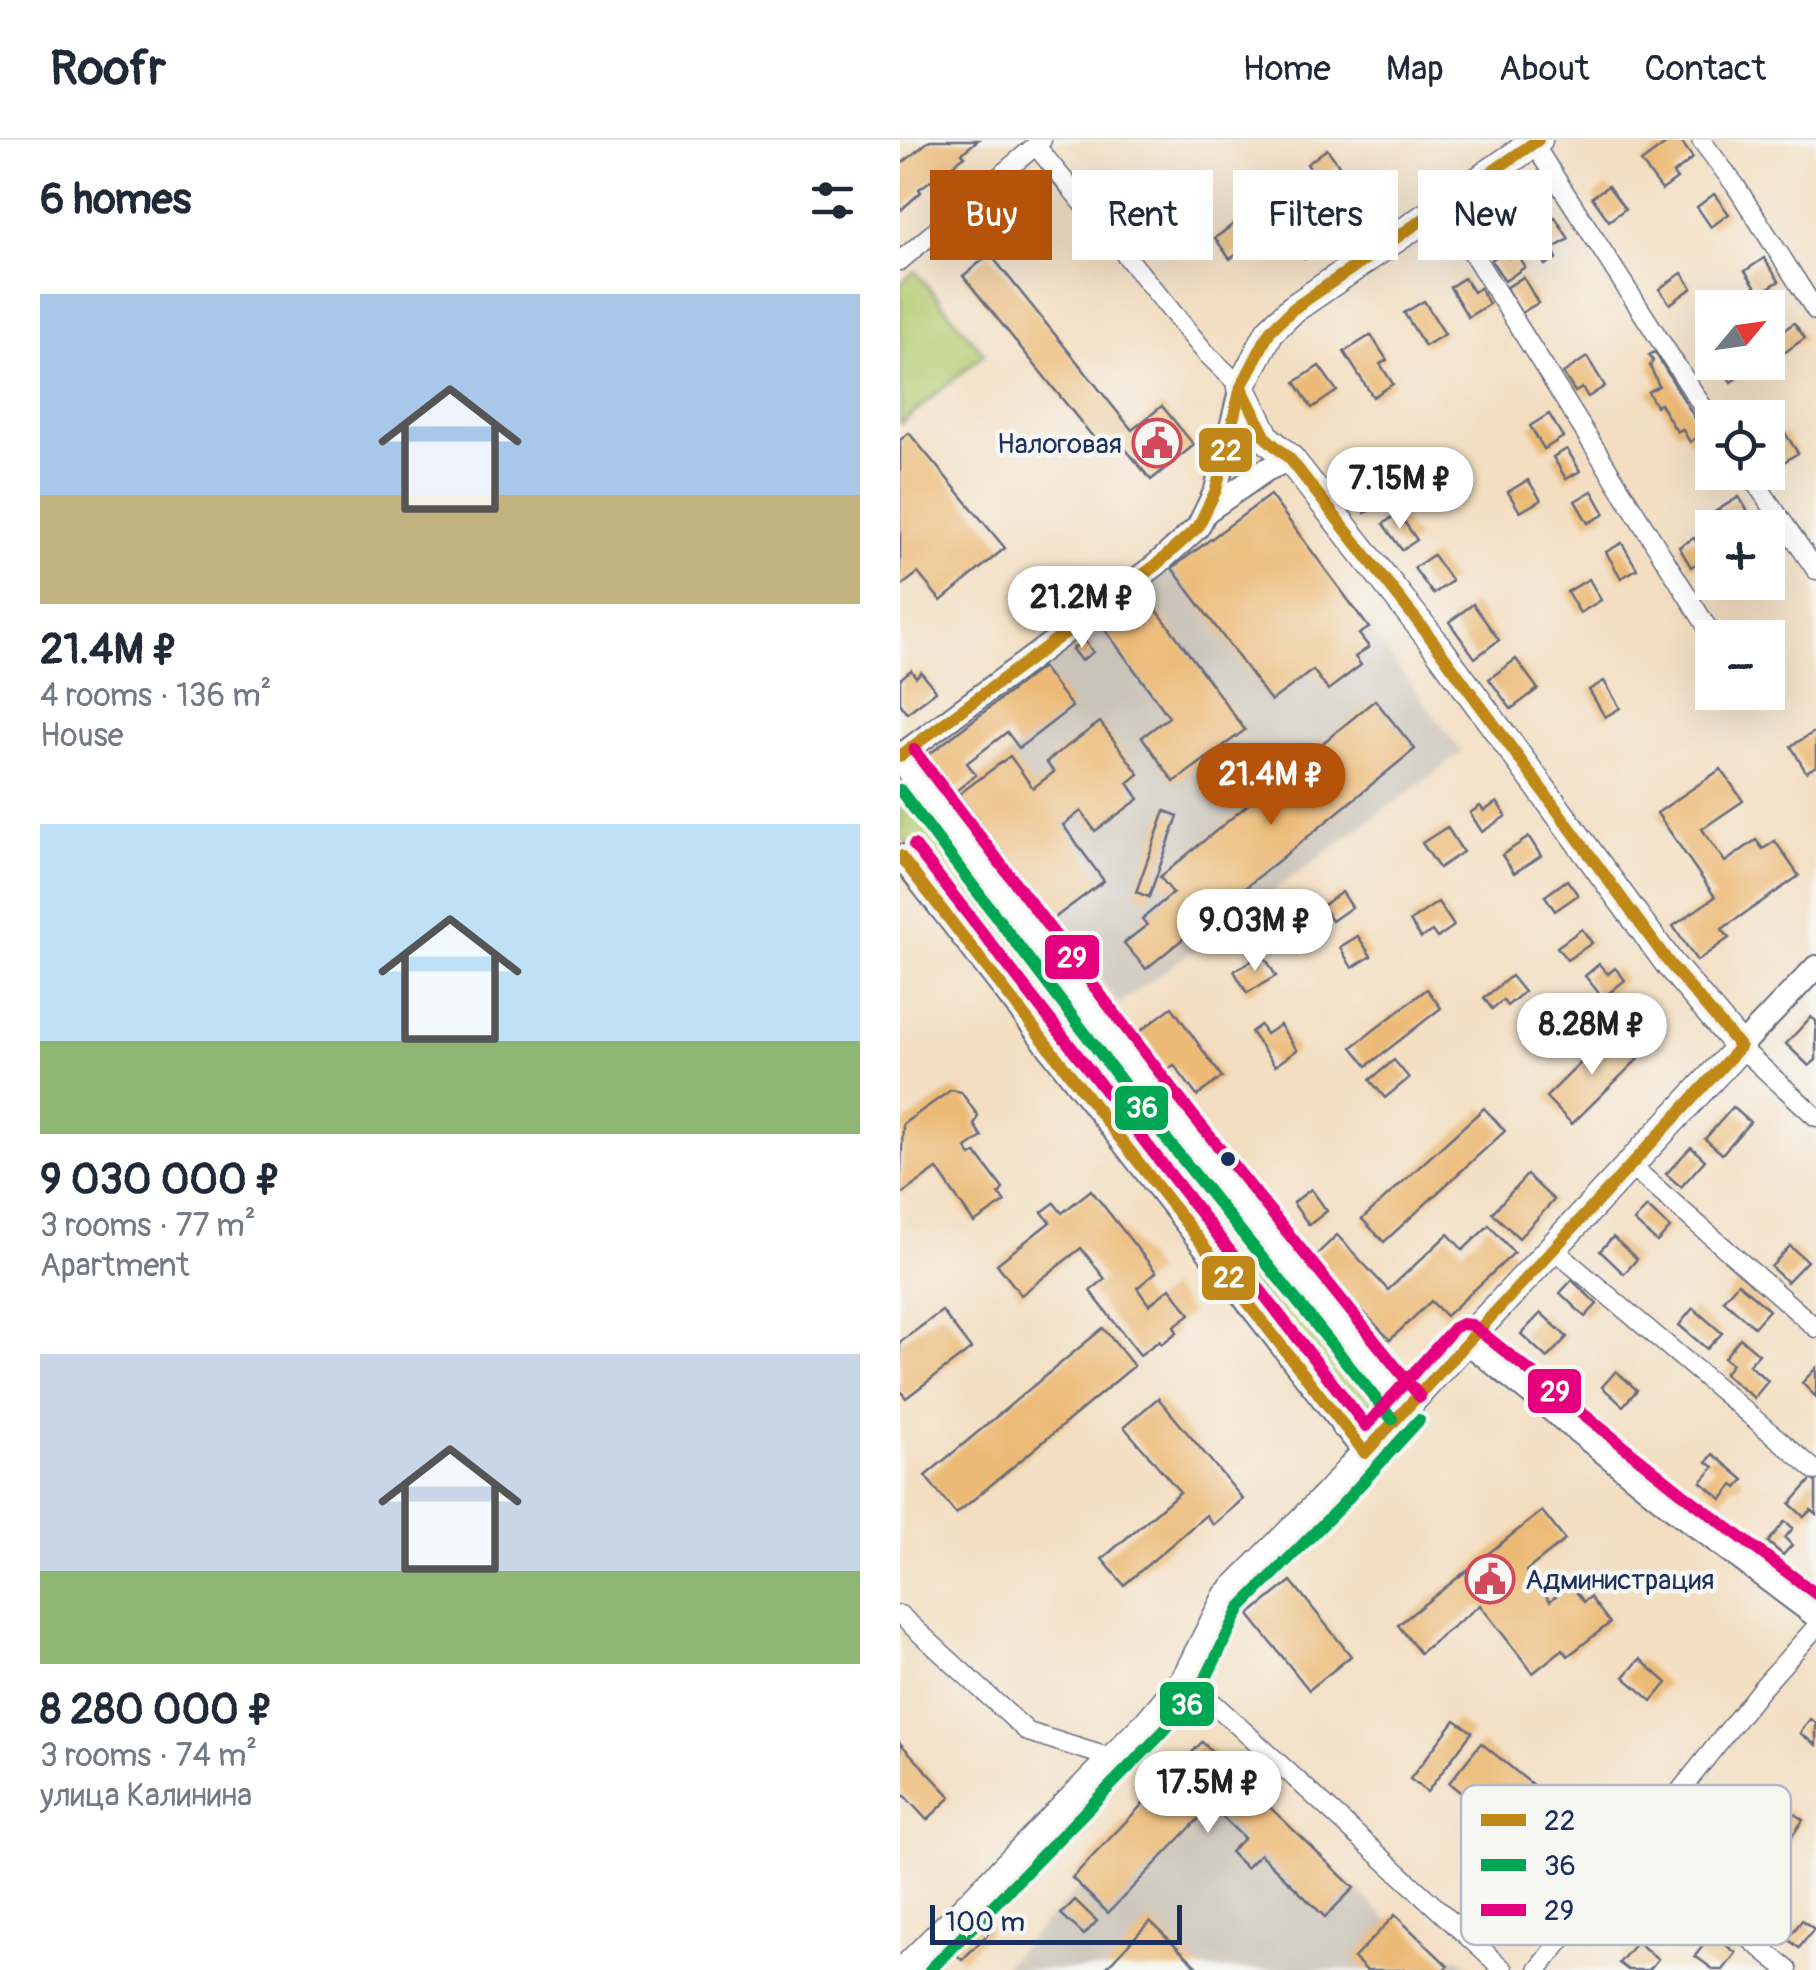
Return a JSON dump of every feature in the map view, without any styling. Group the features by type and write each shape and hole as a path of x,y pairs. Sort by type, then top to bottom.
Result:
{"main road":[{"path":"1495,170 1535,142"},
{"path":"1406,1408 1166,1109 909,778 900,758 1156,565 1198,527 1216,490 1241,387 1270,331 1293,309 1418,223"},
{"path":"1241,387 1266,438 1290,460 1433,641 1669,963 1740,1047"},
{"path":"1207,511 1266,470 1290,460"},
{"path":"900,856 1365,1454"},
{"path":"905,1970 1186,1678 1227,1597 1365,1454 1816,967"},
{"path":"1466,1341 1671,1507 1816,1616"},
{"path":"1342,1426 1367,1428 1388,1410 1386,1383"}],"street":[{"path":"1701,140 1735,185 1816,311"},
{"path":"1535,142 1699,400"},
{"path":"900,261 1039,143 1205,352 1241,387"},
{"path":"1477,260 1703,620"},
{"path":"1760,490 1816,570"},
{"path":"1740,1047 1816,1117"},
{"path":"1630,1165 1816,1328"},
{"path":"1552,1248 1816,1470"},
{"path":"900,1615 1028,1732 1111,1758"},
{"path":"1686,1785 1761,1689 1816,1628"},
{"path":"1186,1678 1461,1931"},
{"path":"1477,1945 1504,1970"},
{"path":"1538,1970 1558,1945"},
{"path":"1758,1945 1788,1970"}],"shaded area":[{"path":"1172,568 1369,628 1462,753 1119,1004 959,794 1018,748 989,708 1066,654"},
{"path":"1202,1742 1389,1921 1448,1966 1457,1956 1472,1970 999,1970 1080,1887 1072,1878"}],"green space":[{"path":"915,271 984,354 900,424 900,284"},
{"path":"900,784 1153,1109 1129,1128 900,835"},
{"path":"1271,1262 1379,1396 1355,1415 1248,1279"}],"building":[{"path":"930,140 978,140 945,170 930,170 930,181 900,211 900,165"},
{"path":"1671,140 1680,140 1693,158 1673,174 1677,179 1662,190 1641,162"},
{"path":"1327,149 1339,165 1332,170 1311,170 1307,164"},
{"path":"1608,186 1625,209 1609,221 1592,197"},
{"path":"1714,194 1729,214 1711,227 1697,207"},
{"path":"1555,217 1569,239 1552,249"},
{"path":"1233,224 1233,257 1230,259 1215,238"},
{"path":"1764,258 1779,281 1758,290 1745,271"},
{"path":"983,260 995,260 1132,430 1162,406 1194,445 1151,480 1119,441 1105,452 963,276"},
{"path":"1491,260 1521,260 1525,267 1505,281"},
{"path":"1682,273 1692,288 1670,304 1659,289"},
{"path":"1523,277 1538,303 1521,313 1506,288"},
{"path":"1464,278 1473,292 1480,288 1489,304 1468,317 1450,287"},
{"path":"1424,301 1445,334 1425,346 1404,313"},
{"path":"1794,323 1805,338 1785,352 1785,329"},
{"path":"1371,335 1387,360 1380,364 1393,384 1373,397 1344,352"},
{"path":"1655,352 1695,418 1695,439 1690,442 1682,429 1677,432 1648,392 1659,386 1649,355"},
{"path":"1587,357 1605,386 1588,397 1582,388 1575,392 1563,373"},
{"path":"1319,366 1337,391 1312,408 1295,382"},
{"path":"1549,414 1563,437 1544,449 1530,426"},
{"path":"909,433 1005,548 941,601 918,573 900,587 900,440"},
{"path":"1785,433 1798,453 1785,461"},
{"path":"1567,449 1580,471 1566,479 1553,457"},
{"path":"1374,458 1396,494 1365,513 1343,477"},
{"path":"1528,480 1541,500 1520,512 1508,492"},
{"path":"1592,491 1605,514 1588,523 1575,501"},
{"path":"1270,495 1369,628 1359,634 1369,647 1355,657 1361,665 1328,690 1313,670 1271,701 1172,568"},
{"path":"1739,497 1747,510 1718,510"},
{"path":"1398,513 1417,540 1402,550 1383,524"},
{"path":"1694,538 1695,564 1691,567 1679,547"},
{"path":"1622,543 1637,569 1621,578 1606,552"},
{"path":"1433,555 1452,581 1433,594 1414,568"},
{"path":"1589,579 1601,600 1580,613 1567,592"},
{"path":"1146,595 1245,730 1174,782 1142,737 1169,717 1103,627"},
{"path":"1473,604 1499,640 1475,658 1449,622"},
{"path":"1084,640 1093,652 1081,661 1072,649"},
{"path":"1516,659 1538,689 1511,709 1489,679"},
{"path":"1042,667 1072,707 1019,748 1007,732 967,763 976,775 951,795 923,759"},
{"path":"911,670 916,677 921,672 936,691 907,713 900,703 900,679"},
{"path":"1604,681 1620,708 1605,717 1589,690"},
{"path":"1375,700 1415,749 1146,969 1124,943 1147,925 1142,919 1173,893 1160,877"},
{"path":"1100,722 1139,774 1128,783 1139,799 1095,831 1081,811 1063,825 1104,881 1053,919 959,794 1010,756 1033,788 1054,772 1046,762"},
{"path":"1816,731 1816,766 1806,772 1791,746"},
{"path":"1721,769 1743,801 1702,829 1725,862 1756,840 1763,849 1775,841 1799,876 1722,929 1729,938 1697,961 1673,926 1715,897 1657,813"},
{"path":"1497,802 1506,816 1482,832 1470,813 1480,806 1484,811"},
{"path":"1165,811 1178,816 1149,897 1136,892"},
{"path":"1447,827 1463,852 1439,868 1422,843"},
{"path":"1529,837 1541,856 1514,873 1502,855"},
{"path":"1567,880 1578,895 1555,911 1545,896"},
{"path":"1342,892 1352,907 1332,921 1322,906"},
{"path":"1438,902 1454,926 1437,938 1432,931 1421,938 1410,921"},
{"path":"1582,929 1592,943 1567,960 1557,947"},
{"path":"1358,936 1371,956 1352,968 1340,947"},
{"path":"1263,954 1276,976 1247,993 1234,971"},
{"path":"1599,964 1608,974 1615,968 1625,980 1603,998 1585,976"},
{"path":"1511,976 1524,992 1507,1006 1503,1000 1492,1009 1484,998"},
{"path":"1427,989 1441,1008 1367,1066 1352,1047"},
{"path":"1547,1004 1557,1016 1538,1032 1528,1019"},
{"path":"1172,1007 1222,1077 1197,1096 1174,1065 1167,1070 1139,1032"},
{"path":"1811,1017 1816,1021 1816,1060 1809,1066 1786,1044"},
{"path":"1260,1025 1266,1034 1280,1025 1297,1050 1275,1066 1251,1032"},
{"path":"1613,1031 1639,1058 1572,1124 1546,1097"},
{"path":"1394,1060 1409,1078 1385,1098 1370,1080"},
{"path":"951,1090 961,1092 978,1116 974,1125 982,1137 966,1148 971,1156 976,1153 1003,1189 999,1194 1005,1202 974,1223 937,1169 900,1195 903,1124"},
{"path":"1733,1107 1750,1122 1722,1154 1705,1139"},
{"path":"1484,1108 1505,1131 1384,1242 1362,1219"},
{"path":"1691,1147 1705,1160 1681,1187 1666,1174"},
{"path":"1527,1175 1554,1200 1519,1238 1492,1213"},
{"path":"1311,1189 1327,1211 1309,1225 1293,1203"},
{"path":"1091,1190 1156,1272 1137,1288 1149,1305 1170,1288 1190,1314 1174,1326 1177,1332 1140,1355 1090,1291 1105,1279 1081,1248 1021,1295 997,1264 1050,1222 1042,1212 1054,1203 1062,1213"},
{"path":"1647,1207 1670,1228 1657,1242 1634,1221"},
{"path":"1489,1225 1514,1253 1446,1316 1431,1301 1390,1340 1313,1258 1337,1235 1388,1290 1448,1234 1463,1250"},
{"path":"1613,1237 1637,1259 1624,1274 1600,1251"},
{"path":"1790,1246 1807,1261 1787,1282 1771,1267"},
{"path":"1572,1280 1597,1304 1585,1317 1560,1293"},
{"path":"1738,1283 1769,1310 1754,1327 1723,1300"},
{"path":"1693,1308 1722,1333 1707,1349 1679,1325"},
{"path":"942,1311 971,1349 906,1398 900,1390 900,1342"},
{"path":"1541,1313 1567,1337 1547,1358 1521,1334"},
{"path":"1103,1328 1134,1366 956,1514 925,1476"},
{"path":"1740,1338 1759,1354 1749,1365 1768,1381 1754,1398 1724,1374 1732,1364 1724,1358"},
{"path":"1816,1368 1816,1397 1802,1383"},
{"path":"1616,1371 1637,1390 1623,1406 1602,1387"},
{"path":"1158,1398 1243,1499 1213,1525 1206,1515 1124,1585 1102,1559 1180,1492 1124,1427"},
{"path":"1713,1454 1744,1480 1737,1488 1733,1485 1722,1499 1701,1482 1714,1467 1707,1462"},
{"path":"1812,1479 1816,1482 1816,1514 1811,1510 1804,1517 1790,1504"},
{"path":"1542,1511 1565,1540 1526,1571 1550,1601 1570,1584 1584,1602 1590,1597 1610,1623 1568,1656 1563,1649 1533,1673 1480,1605 1420,1653 1398,1625"},
{"path":"1785,1521 1793,1528 1785,1538 1792,1545 1783,1555 1768,1542"},
{"path":"1291,1581 1351,1656 1309,1690 1249,1615"},
{"path":"1640,1659 1667,1683 1652,1701 1624,1677"},
{"path":"1810,1719 1816,1723 1816,1745 1800,1733"},
{"path":"1455,1720 1472,1732 1427,1792 1410,1779"},
{"path":"1202,1742 1354,1888 1325,1917 1260,1854 1246,1868 1230,1852 1244,1838 1211,1806 1108,1913 1072,1878"},
{"path":"900,1743 951,1797 927,1820 900,1791"},
{"path":"1481,1743 1533,1785 1461,1785 1461,1793 1449,1783"},
{"path":"1791,1811 1803,1820 1791,1838"},
{"path":"1075,1900 1097,1921 1084,1935 1061,1914"},
{"path":"1395,1915 1448,1966 1444,1970 1366,1970 1354,1958"},
{"path":"1802,1920 1814,1929 1799,1948 1791,1941"},
{"path":"979,1921 990,1932 962,1960 951,1949"},
{"path":"1150,1921 1201,1970 1108,1970"},
{"path":"1634,1945 1641,1945 1658,1959 1649,1970 1628,1970 1619,1963"},
{"path":"1704,1945 1726,1945 1736,1953 1723,1970 1714,1970 1695,1956"}],"transit line":[{"name":"22","path":"900,756 1156,565 1198,527 1216,490 1241,387 1270,331 1293,309 1538,140"},
{"name":"22","path":"900,856 1365,1453 1740,1047 1669,963 1433,641 1290,459 1266,438 1241,387"},
{"name":"29","path":"914,750 1179,1098 1420,1397"},
{"name":"36","path":"900,790 1151,1120 1392,1419"},
{"name":"29","path":"914,845 1366,1426 1454,1328 1472,1325 1816,1594"},
{"name":"36","path":"930,1970 1162,1733 1201,1688 1241,1607 1419,1420"}],"place":[{"name":"Налоговая","path":"1157,443"},
{"name":"Администрация","path":"1490,1579"}]}
